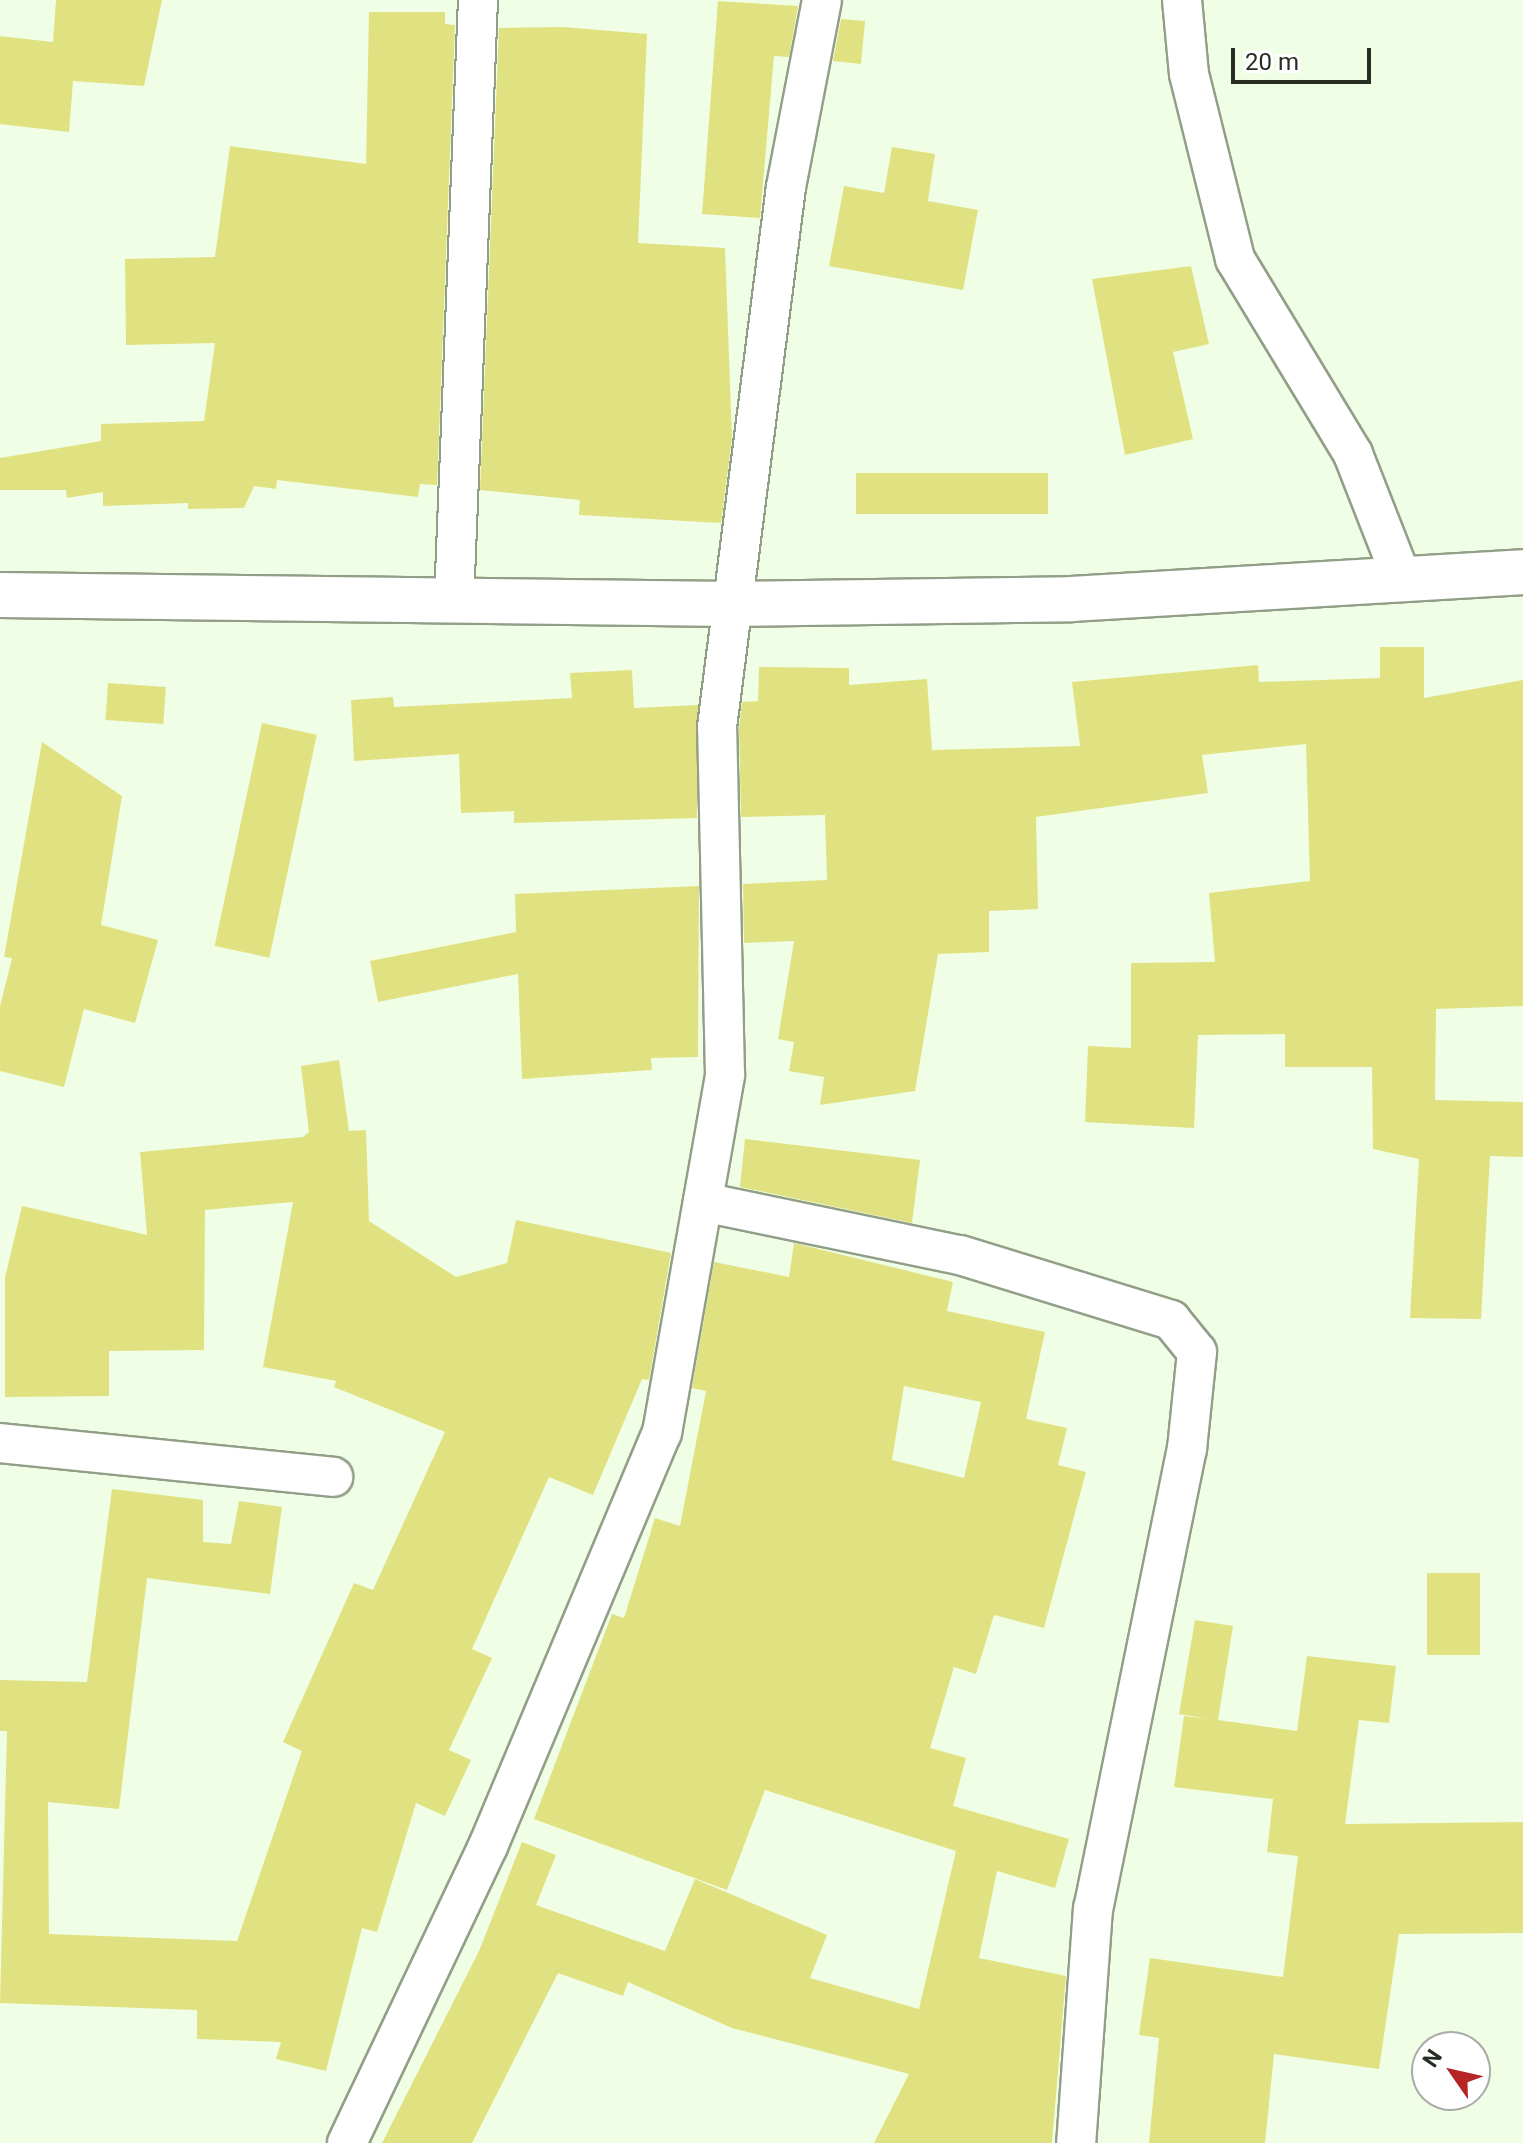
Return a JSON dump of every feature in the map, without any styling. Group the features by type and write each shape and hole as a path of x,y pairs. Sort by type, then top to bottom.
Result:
{"main road":[{"path":"0,595 731,604 1072,599 1523,572"}],"street":[{"path":"454,602 478,0"},
{"path":"347,2143 488,1846 662,1433 725,1075 717,727 786,187 822,0"},
{"path":"1182,0 1189,74 1235,259 1353,454 1402,579"},
{"path":"703,1202 975,1259 1171,1320 1197,1352 1187,1448 1093,1908 1076,2143"},
{"path":"0,1443 333,1477"}],"building":[{"path":"56,0 162,0 144,86 73,81 69,132 0,124 0,36 53,42"},
{"path":"718,1 798,6 789,57 774,56 760,218 702,214"},
{"path":"369,12 445,12 445,24 455,25 437,485 420,484 418,497 277,480 276,489 254,486 244,508 188,509 188,503 103,506 103,492 67,498 66,490 0,490 0,458 101,441 101,424 204,421 215,343 126,345 125,259 215,257 230,146 366,164"},
{"path":"841,19 865,21 861,64 833,61"},
{"path":"563,27 647,34 638,243 725,248 732,438 721,523 579,515 580,500 480,490 499,28"},
{"path":"892,147 935,154 928,201 978,210 963,290 829,266 844,186 884,193"},
{"path":"1191,266 1209,344 1173,352 1193,439 1125,455 1092,279"},
{"path":"856,473 1048,473 1048,514 856,514"},
{"path":"1380,647 1424,647 1424,698 1523,680 1523,1006 1436,1009 1435,1100 1523,1102 1523,1157 1490,1156 1481,1319 1410,1318 1419,1159 1373,1149 1372,1067 1285,1067 1285,1034 1198,1035 1194,1128 1085,1122 1088,1046 1131,1048 1131,963 1215,962 1209,893 1310,881 1306,744 1202,755 1208,793 1036,817 1038,909 989,911 989,952 938,954 915,1091 820,1105 824,1077 789,1071 794,1042 778,1039 794,941 744,943 743,884 827,880 825,815 741,817 739,728 742,702 758,701 759,667 849,668 849,685 927,679 932,750 1080,746 1072,682 1258,665 1259,682 1380,678"},
{"path":"632,670 634,708 698,705 697,818 514,823 514,811 461,813 459,754 354,761 351,700 393,697 394,707 572,698 570,673"},
{"path":"108,683 166,687 163,724 105,720"},
{"path":"262,723 317,735 269,958 215,946"},
{"path":"42,742 122,796 101,925 158,940 135,1023 84,1009 64,1087 0,1071 0,1006 12,958 4,957"},
{"path":"699,886 698,1057 651,1058 652,1070 522,1079 518,974 378,1002 370,961 516,932 515,894"},
{"path":"339,1060 349,1131 366,1130 369,1221 456,1277 507,1263 516,1220 671,1253 649,1380 642,1379 593,1495 549,1477 472,1649 492,1658 449,1750 471,1760 445,1816 416,1803 377,1932 362,1928 326,2071 276,2059 281,2042 197,2039 197,2010 0,2003 7,1731 0,1731 0,1680 87,1682 112,1489 203,1500 203,1542 231,1544 239,1501 282,1507 270,1594 147,1578 119,1809 48,1802 49,1934 237,1941 302,1751 283,1742 354,1583 373,1590 445,1432 334,1387 336,1381 263,1367 293,1202 205,1210 204,1350 109,1351 109,1396 5,1397 5,1278 22,1206 147,1235 140,1152 303,1137 309,1132 301,1066"},
{"path":"745,1139 920,1160 912,1223 740,1187"},
{"path":"794,1243 953,1282 947,1311 1045,1332 1026,1419 1067,1428 1058,1465 1086,1472 1044,1628 994,1615 976,1674 954,1667 930,1748 966,1758 953,1806 1069,1839 1055,1888 997,1871 979,1958 1066,1976 1052,2143 874,2143 909,2074 732,2028 628,1982 623,1996 558,1973 472,2143 382,2143 479,1951 522,1842 556,1855 536,1905 665,1951 695,1879 827,1935 810,1978 919,2009 956,1851 765,1790 727,1890 534,1819 612,1614 624,1618 655,1518 680,1526 706,1391 692,1388 714,1262 789,1277","holes":["904,1386 981,1402 964,1478 892,1460"]},
{"path":"1427,1573 1480,1573 1480,1655 1427,1655"},
{"path":"1195,1620 1233,1626 1218,1720 1297,1731 1307,1656 1396,1666 1389,1723 1359,1720 1345,1824 1523,1822 1523,1933 1399,1934 1379,2069 1274,2054 1265,2143 1149,2143 1159,2038 1139,2035 1150,1958 1283,1977 1298,1856 1267,1852 1273,1799 1174,1787 1184,1716 1209,1719 1179,1714"}]}
